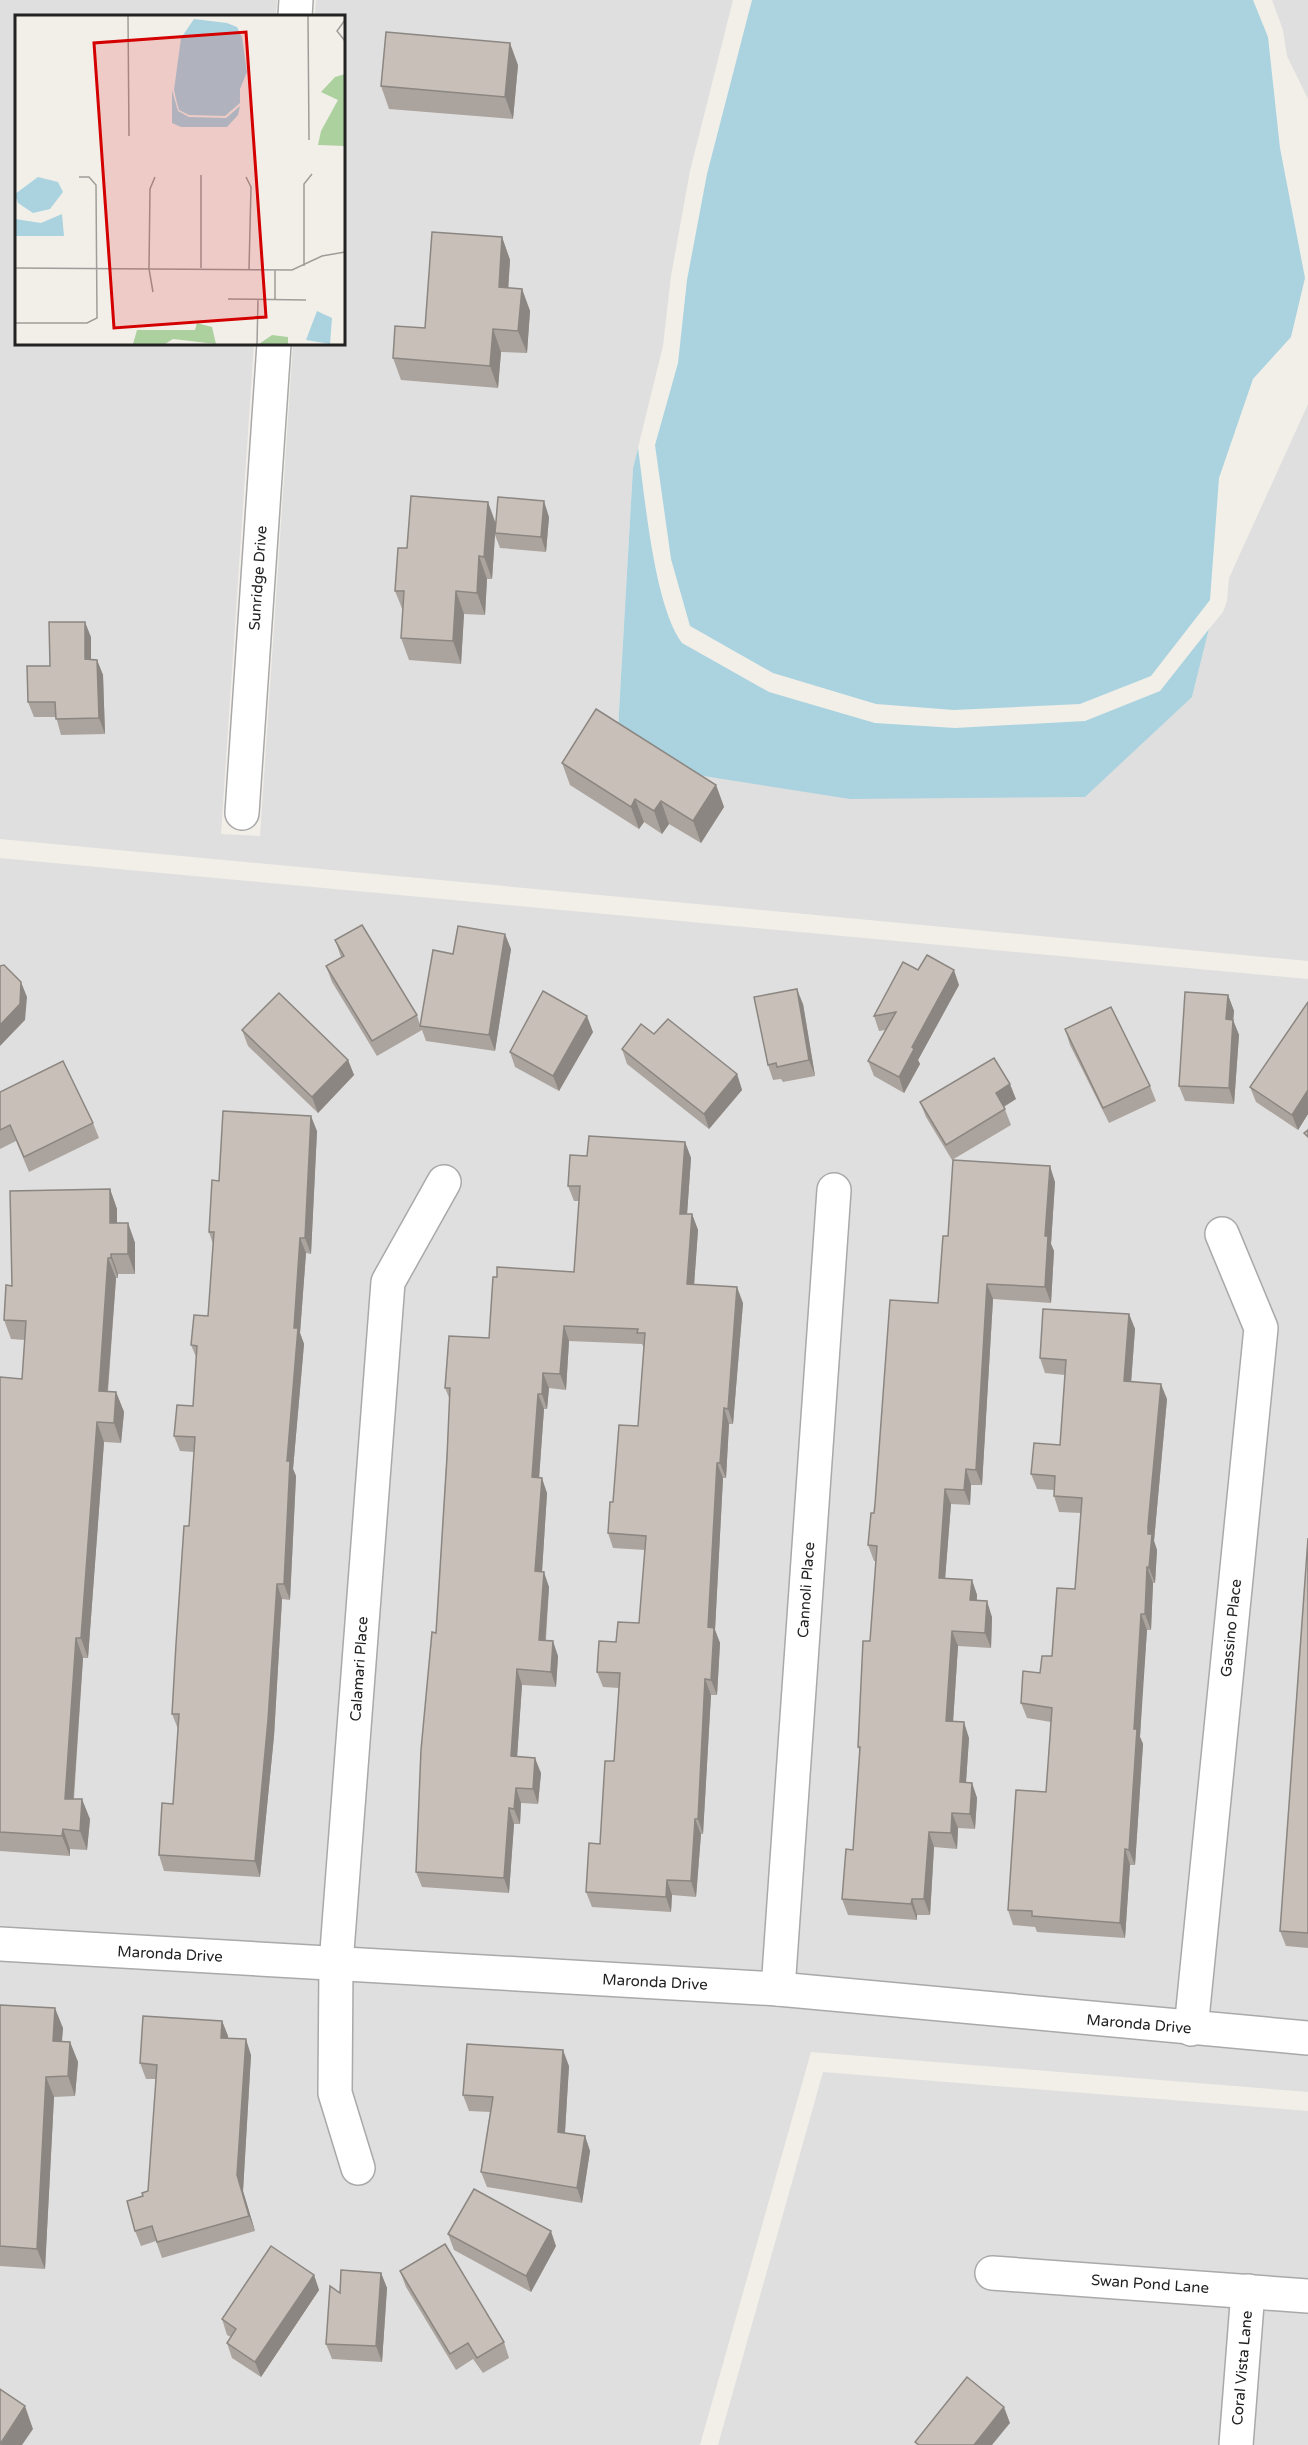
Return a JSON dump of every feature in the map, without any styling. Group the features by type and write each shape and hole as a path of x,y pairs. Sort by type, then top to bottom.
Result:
{"street":[{"path":"295,15 296,0"},
{"name":"Sunridge Drive","path":"242,813 274,345"},
{"name":"Calamari Place","path":"358,2168 334,2093 336,1964 388,1282 444,1182"},
{"name":"Cannoli Place","path":"777,1989 834,1190"},
{"name":"Gassino Place","path":"1191,2029 1261,1328 1222,1234"},
{"name":"Maronda Drive","path":"0,1944 777,1989 1308,2038"},
{"name":"Swan Pond Lane","path":"992,2272 1308,2296"},
{"name":"Coral Vista Lane","path":"1236,2445 1248,2291"}],"shaded area":[{"path":"0,0 277,0 276,15 15,15 15,345 254,345 221,834 260,836 293,345 345,345 345,15 315,15 316,0 733,0 690,171 671,276 663,346 633,468 618,729 850,799 1192,697 1209,629 1223,612 1227,601 1229,578 1308,404 1308,961 0,839"},
{"path":"1272,0 1308,0 1308,99 1287,56 1283,30"},
{"path":"0,858 1308,979 1308,2092 811,2052 700,2445 0,2445"},
{"path":"823,2072 1308,2111 1308,2445 718,2445"}],"water":[{"path":"752,0 1253,0 1268,37 1280,148 1305,278 1291,337 1253,379 1219,478 1210,600 1151,676 1080,704 954,710 876,704 773,673 690,626 671,559 655,445 678,363 687,280 707,174"},
{"path":"638,448 652,550 664,604 672,626 682,643 769,692 875,723 955,728 1085,721 1160,691 1209,629 1192,697 1085,797 850,799 691,774 618,729 633,468"}],"building":[{"path":"386,32 510,43 505,97 381,86"},
{"path":"432,232 502,237 499,287 522,289 518,331 493,329 490,366 393,358 395,326 425,328"},
{"path":"411,496 488,502 484,557 479,556 477,593 456,591 453,641 401,638 404,591 395,591 398,548 407,548"},
{"path":"498,497 544,501 541,537 495,533"},
{"path":"49,622 85,622 85,659 97,660 99,718 56,719 55,702 28,702 27,666 50,666"},
{"path":"596,709 716,785 693,821 661,801 654,811 635,799 631,807 562,763"},
{"path":"362,925 417,1015 372,1041 326,966 344,956 335,940"},
{"path":"458,926 505,934 489,1035 420,1026 433,950 453,954"},
{"path":"927,955 954,970 912,1047 914,1049 899,1077 868,1061 896,1012 874,1016 903,962 918,970"},
{"path":"4,965 21,982 20,1004 0,1025 0,966"},
{"path":"797,989 809,1060 777,1067 776,1063 768,1065 754,997"},
{"path":"543,991 587,1016 553,1076 510,1052"},
{"path":"1185,992 1228,995 1226,1019 1233,1020 1229,1088 1179,1086"},
{"path":"279,993 348,1060 312,1097 242,1030"},
{"path":"1308,1002 1308,1090 1292,1115 1250,1087"},
{"path":"1111,1007 1150,1086 1103,1108 1065,1029"},
{"path":"668,1019 737,1074 704,1114 622,1049 641,1024 654,1034"},
{"path":"994,1058 1010,1084 996,1093 1005,1109 946,1145 920,1102"},
{"path":"63,1061 93,1123 24,1157 10,1125 0,1130 0,1092"},
{"path":"223,1111 311,1116 305,1238 300,1238 294,1328 298,1328 287,1461 290,1461 284,1584 277,1584 255,1861 159,1855 162,1803 173,1804 179,1714 172,1714 176,1644 184,1526 189,1526 195,1437 174,1436 177,1405 193,1406 197,1346 191,1345 194,1315 208,1316 214,1232 209,1232 212,1180 219,1181"},
{"path":"589,1136 685,1142 680,1214 692,1214 687,1284 737,1287 728,1409 724,1408 720,1463 717,1463 708,1627 714,1628 711,1680 705,1679 698,1819 695,1819 691,1881 667,1880 666,1897 586,1892 589,1843 600,1844 605,1761 614,1761 620,1673 597,1672 599,1641 616,1642 618,1622 639,1623 646,1536 608,1533 610,1502 613,1502 619,1425 638,1426 645,1333 637,1333 638,1329 564,1326 560,1374 543,1373 542,1394 538,1394 532,1477 542,1478 535,1571 544,1572 539,1640 553,1641 551,1672 517,1669 511,1756 535,1758 533,1789 516,1788 514,1809 509,1808 504,1878 416,1872 421,1750 432,1632 436,1633 447,1457 450,1388 445,1388 449,1336 489,1338 493,1277 497,1277 497,1267 574,1272 580,1186 568,1186 570,1155 587,1156"},
{"path":"953,1160 1050,1166 1045,1236 1048,1236 1045,1287 987,1284 976,1470 966,1469 964,1490 945,1489 939,1578 972,1580 970,1600 987,1601 985,1633 952,1631 946,1721 964,1722 960,1782 972,1783 970,1814 952,1813 951,1833 929,1832 924,1899 912,1899 911,1904 842,1899 846,1849 853,1850 860,1747 858,1747 863,1641 870,1641 877,1546 868,1545 871,1513 874,1513 875,1504 890,1300 938,1303 943,1236 948,1236"},
{"path":"110,1189 110,1223 128,1223 128,1254 111,1254 111,1258 108,1258 99,1391 116,1392 114,1423 97,1422 81,1638 76,1638 65,1799 82,1799 80,1831 63,1829 62,1836 0,1832 0,1377 22,1379 26,1321 4,1320 6,1285 12,1286 10,1191"},
{"path":"1043,1309 1129,1314 1124,1381 1161,1384 1148,1526 1148,1534 1152,1534 1149,1568 1147,1567 1145,1614 1141,1614 1134,1729 1137,1729 1129,1850 1125,1849 1120,1923 1032,1916 1032,1911 1008,1910 1016,1790 1046,1792 1052,1708 1021,1703 1023,1671 1040,1673 1042,1656 1052,1656 1057,1588 1075,1589 1082,1498 1054,1496 1055,1476 1031,1474 1034,1443 1060,1445 1066,1360 1040,1358"},
{"path":"1308,1538 1308,1933 1280,1931"},
{"path":"0,2005 55,2008 53,2041 70,2042 68,2076 46,2077 37,2249 0,2246"},
{"path":"143,2016 222,2021 221,2038 246,2039 237,2175 249,2216 157,2242 152,2226 135,2231 127,2201 143,2196 142,2193 148,2191 157,2065 140,2063"},
{"path":"467,2044 563,2050 558,2132 585,2136 577,2188 481,2172 493,2097 463,2095"},
{"path":"474,2189 551,2231 526,2276 448,2234"},
{"path":"445,2244 504,2342 477,2358 468,2343 450,2354 400,2271"},
{"path":"271,2246 314,2275 255,2362 227,2343 236,2329 222,2319"},
{"path":"341,2270 381,2273 376,2346 326,2344 330,2286 340,2293"},
{"path":"967,2377 1004,2407 974,2445 919,2445 915,2442"},
{"path":"0,2389 25,2406 0,2444"}]}
